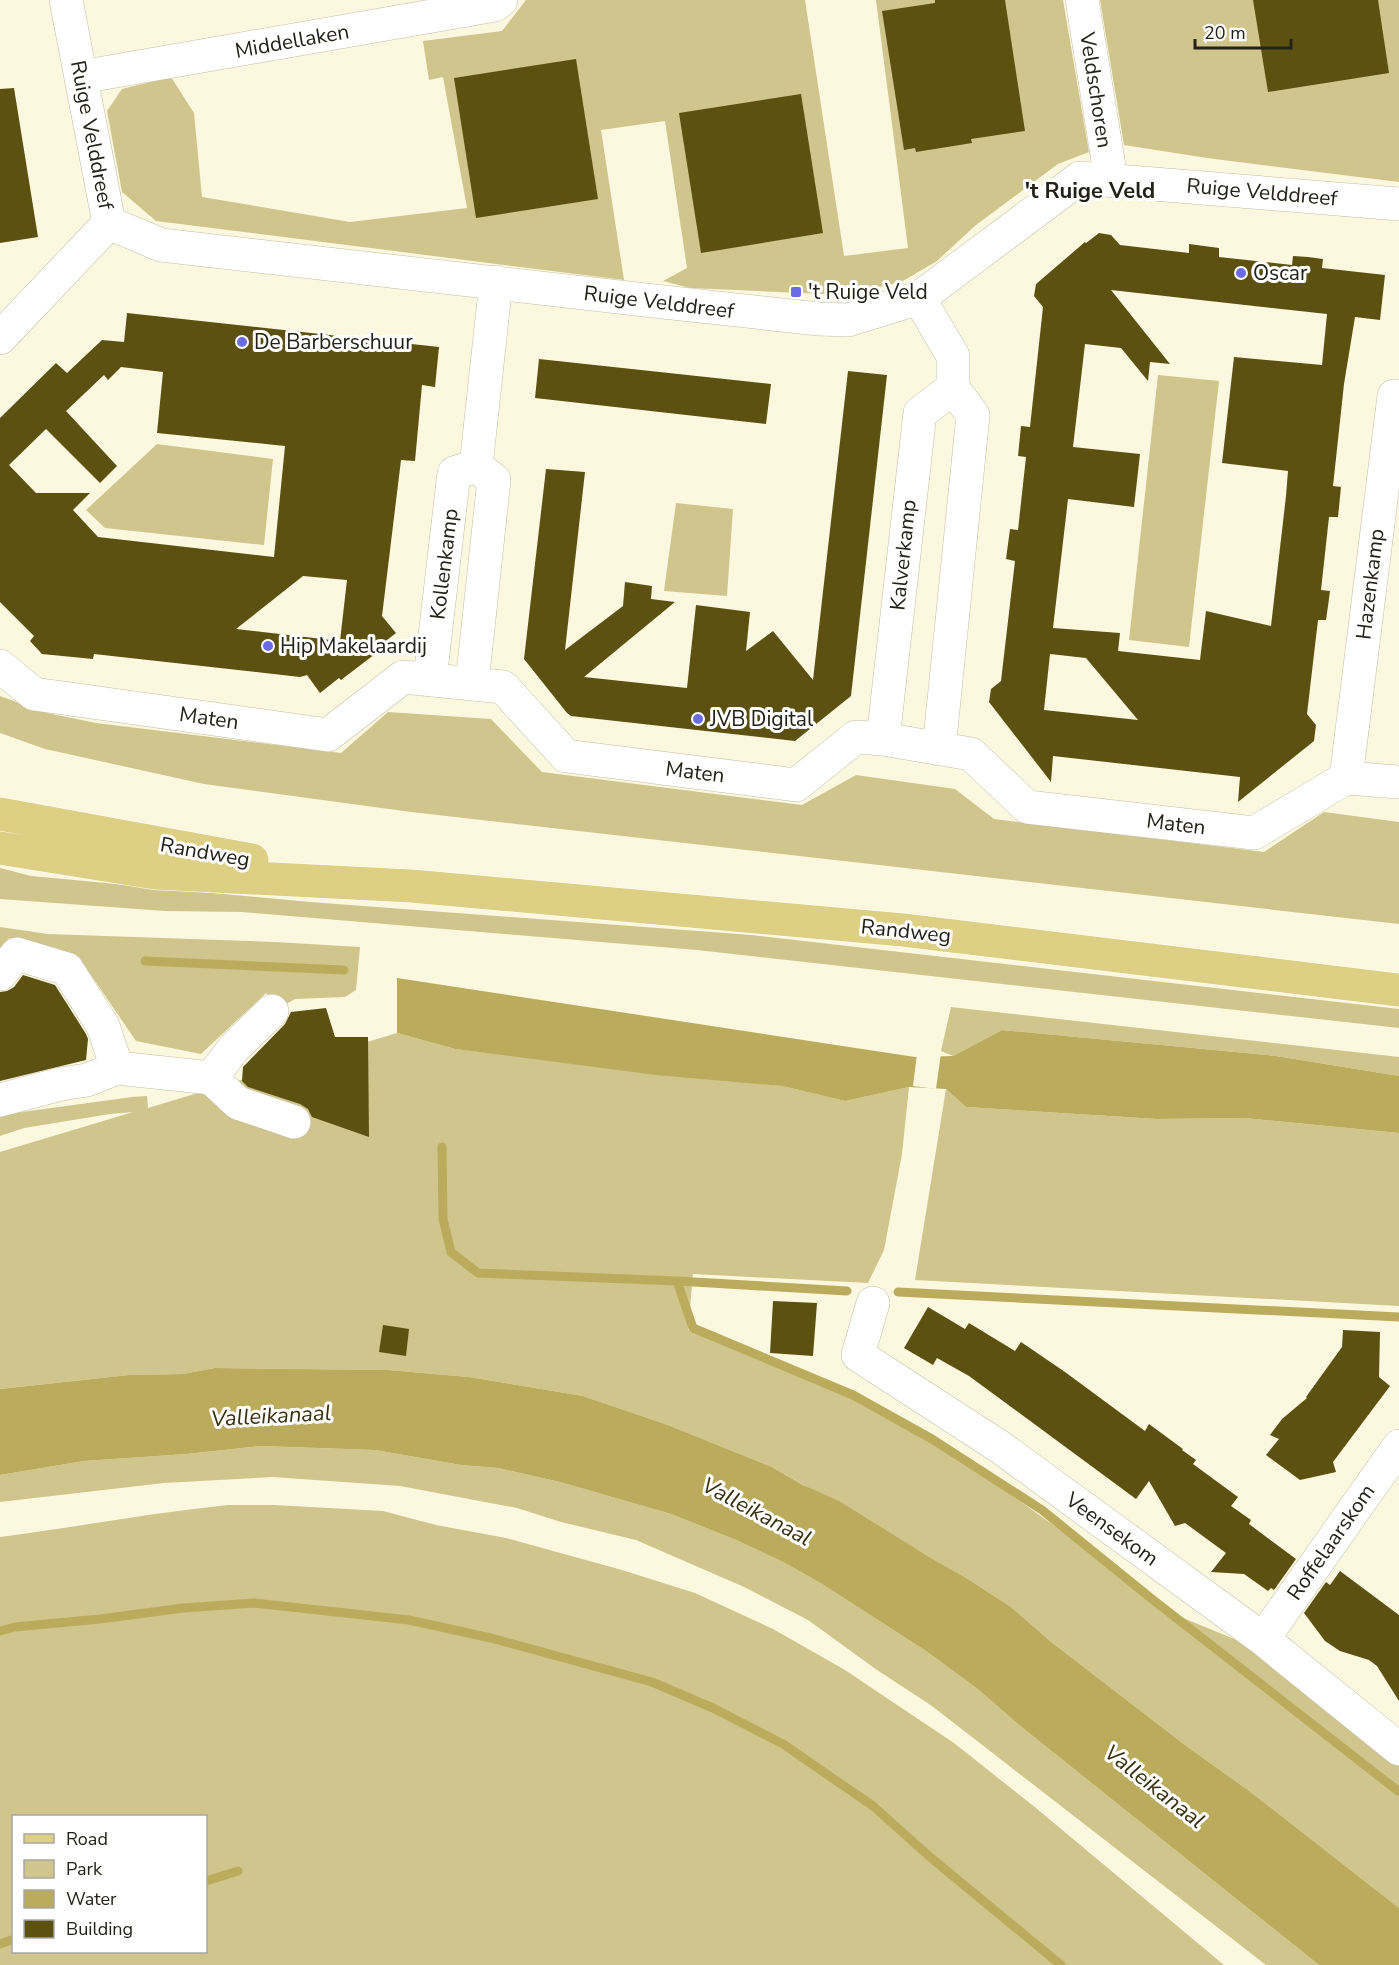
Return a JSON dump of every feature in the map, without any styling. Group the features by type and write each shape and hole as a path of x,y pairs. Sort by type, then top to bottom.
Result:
{"main road":[{"name":"Randweg","path":"0,814 166,846 411,886"},
{"name":"Randweg","path":"0,848 155,873 411,886 903,930 1399,990"}],"street":[{"name":"Ruige Velddreef","path":"66,0 109,223 161,245 819,319 848,320 919,298 1080,178 1399,204"},
{"name":"Middellaken","path":"81,77 495,5 501,0"},
{"name":"Veldschoren","path":"1082,0 1111,179"},
{"path":"0,338 109,223"},
{"path":"476,466 496,282"},
{"path":"919,298 953,356 953,388 974,415 939,749"},
{"name":"Kalverkamp","path":"883,739 920,413 953,388"},
{"name":"Hazenkamp","path":"1346,778 1394,396 1399,396"},
{"name":"Kollenkamp","path":"430,679 454,473 476,466 494,480 472,683"},
{"name":"Maten","path":"0,666 34,694 328,735 403,677 503,687 566,756 796,785 856,737 883,739 971,754 1027,807 1254,833 1346,778"},
{"path":"1346,778 1399,782"},
{"path":"0,974 17,954 67,969 103,1026 117,1068"},
{"path":"212,1078 234,1048 272,1011"},
{"path":"0,1100 61,1084 87,1080 117,1068 212,1078 238,1103 294,1122"},
{"name":"Veensekom","path":"873,1303 858,1355 1000,1448 1263,1639 1399,1749"},
{"name":"Roffelaarskom","path":"1263,1639 1399,1446"}],"green space":[{"path":"526,0 805,0 844,256 908,248 876,0 1063,0 1089,152 1058,164 976,225 937,261 901,282 856,292 824,294 690,288 663,281 687,268 665,121 601,130 624,280 156,221 122,192 107,111 122,89 171,77 194,113 202,197 350,222 467,208 443,77 429,80 423,41 502,31"},
{"path":"1100,0 1399,0 1399,182 1207,158 1124,145"},
{"path":"1158,375 1219,381 1189,647 1129,640"},
{"path":"157,444 273,459 264,545 105,528 86,510"},
{"path":"676,503 733,509 727,596 664,591"},
{"path":"0,696 47,713 96,723 341,753 388,712 491,719 542,772 802,805 856,775 955,789 994,819 1264,852 1324,812 1399,822 1399,924 411,812 204,784 45,749 0,733"},
{"path":"0,868 31,876 310,902 751,935 1399,1009 1399,1028 697,950 242,912 165,911 0,899"},
{"path":"0,927 48,934 360,947 356,990 345,997 295,999 281,1007 266,993 201,1054 136,1041 80,959 9,938 0,948"},
{"path":"951,1007 1399,1057 1399,1076 1276,1056 1002,1030 953,1056 941,1051"},
{"path":"397,1033 455,1049 782,1086 845,1101 909,1087 902,1154 884,1250 868,1283 693,1274 688,1330 818,1383 894,1419 978,1471 1181,1617 1239,1641 1399,1764 1399,1908 1252,1793 1185,1745 1050,1641 1011,1607 968,1579 772,1467 668,1425 583,1396 469,1377 388,1370 215,1368 183,1374 129,1375 0,1389 0,1152 133,1112 24,1128 0,1136 0,1115 147,1096 148,1108"},
{"path":"946,1089 966,1107 1157,1119 1245,1118 1399,1133 1399,1306 915,1280"},
{"path":"260,1446 375,1450 461,1465 498,1468 560,1482 671,1514 783,1562 822,1584 926,1651 979,1690 1019,1725 1319,1965 1266,1965 932,1706 808,1620 744,1587 636,1540 561,1522 517,1508 400,1486 273,1477 164,1483 0,1502 0,1475 84,1461"},
{"path":"228,1505 383,1511 436,1525 506,1538 695,1593 773,1629 845,1670 954,1743 1036,1808 1224,1965 0,1965 0,1537"}],"water":[{"path":"397,978 915,1057 953,1056 1002,1030 1276,1056 1399,1076 1399,1133 1245,1118 1157,1119 966,1107 946,1089 909,1087 845,1101 782,1086 656,1075 455,1049 397,1033"},
{"name":"Valleikanaal","path":"215,1368 388,1370 469,1377 583,1396 668,1425 772,1467 803,1485 839,1501 1011,1607 1050,1641 1185,1745 1252,1793 1399,1908 1399,1965 1319,1965 1019,1725 979,1690 926,1651 822,1584 783,1562 671,1514 560,1482 498,1468 461,1465 375,1450 260,1446 84,1461 0,1475 0,1389 129,1375 183,1374"}],"pier":[{"path":"941,1053 936,1089 913,1086 917,1054"}],"building":[{"path":"935,0 1005,0 1025,131 971,139 972,143 916,152 915,148 904,150 882,11 935,3"},
{"path":"1253,0 1378,0 1389,73 1268,92"},
{"path":"576,59 598,199 476,218 454,78"},
{"path":"14,88 38,237 0,243 0,89"},
{"path":"801,94 823,233 701,253 679,113"},
{"path":"1099,233 1111,235 1120,245 1189,253 1189,244 1219,248 1219,257 1292,265 1293,256 1308,257 1323,259 1322,268 1385,275 1380,320 1355,317 1344,384 1333,486 1341,487 1338,517 1329,517 1321,590 1330,591 1326,620 1318,620 1307,714 1316,725 1314,741 1238,802 1240,777 1053,756 1051,782 989,702 991,689 1001,681 1015,561 1006,559 1010,529 1018,530 1026,457 1018,456 1021,426 1030,427 1043,307 1034,296 1036,284","holes":["1111,290 1327,314 1322,365 1234,357 1222,463 1288,471 1286,496 1271,626 1206,611 1200,660 1118,651 1120,633 1053,628 1068,499 1134,507 1140,454 1073,447 1085,344 1121,348 1148,381 1150,362 1170,364","1050,654 1086,658 1138,720 1044,710"]},
{"path":"127,313 439,347 435,387 422,385 415,461 401,460 382,616 396,633 377,648 379,651 320,693 307,675 300,677 94,654 93,659 42,654 30,641 34,636 0,602 0,418 56,363 67,373 102,340 124,342","holes":["121,367 163,372 157,433 285,446 274,557 98,537 73,510 90,493 36,493 9,465 46,429 100,483 117,466 66,411 104,375 108,380","303,576 347,580 340,641 236,629"]},
{"path":"539,359 771,384 766,424 535,398"},
{"path":"848,371 887,375 851,696 795,741 571,716 567,713 524,659 546,469 585,472 565,650 623,606 625,582 652,586 651,599 675,602 584,677 687,688 696,605 750,612 746,651 773,631 813,680"},
{"path":"23,975 55,985 86,1034 88,1039 86,1060 0,1081 0,992 14,987"},
{"path":"326,1008 335,1037 368,1037 369,1137 312,1117 308,1109 300,1104 248,1087 242,1081 243,1067 285,1024 291,1012"},
{"path":"773,1301 817,1303 813,1356 770,1353"},
{"path":"928,1307 965,1329 969,1323 1015,1351 1021,1342 1145,1431 1149,1424 1183,1449 1196,1460 1193,1464 1238,1497 1231,1506 1251,1520 1249,1524 1296,1559 1274,1590 1271,1588 1268,1591 1244,1574 1211,1572 1226,1553 1185,1523 1175,1526 1149,1481 1136,1499 969,1376 937,1358 933,1365 904,1348"},
{"path":"383,1325 409,1329 406,1356 379,1352"},
{"path":"1343,1330 1380,1332 1379,1377 1390,1386 1333,1462 1336,1472 1300,1480 1266,1455 1279,1439 1270,1435 1282,1419 1307,1398 1342,1347"},
{"path":"1340,1571 1399,1615 1399,1701 1377,1666 1369,1660 1340,1651 1325,1641 1304,1613 1326,1582 1330,1585"}],"waterway":[{"path":"145,961 344,970"},
{"path":"442,1147 443,1219 451,1252 478,1273 677,1281 693,1328 853,1395 932,1439 1042,1510 1398,1791"},
{"path":"677,1281 847,1291"},
{"path":"898,1292 1399,1317"},
{"path":"0,1631 15,1627 183,1608 254,1603 409,1620 491,1638 652,1682 713,1708 783,1744 873,1806 930,1857 1061,1965"},
{"path":"207,1881 238,1871"},
{"path":"0,1944 12,1940"}],"place":[{"name":"Oscar","path":"1241,273"},
{"name":"'t Ruige Veld","path":"796,292"},
{"name":"De Barberschuur","path":"242,342"},
{"name":"Hip Makelaardij","path":"268,646"},
{"name":"JVB Digital","path":"698,719"}],"district":[{"name":"'t Ruige Veld","path":"1090,190"}]}
